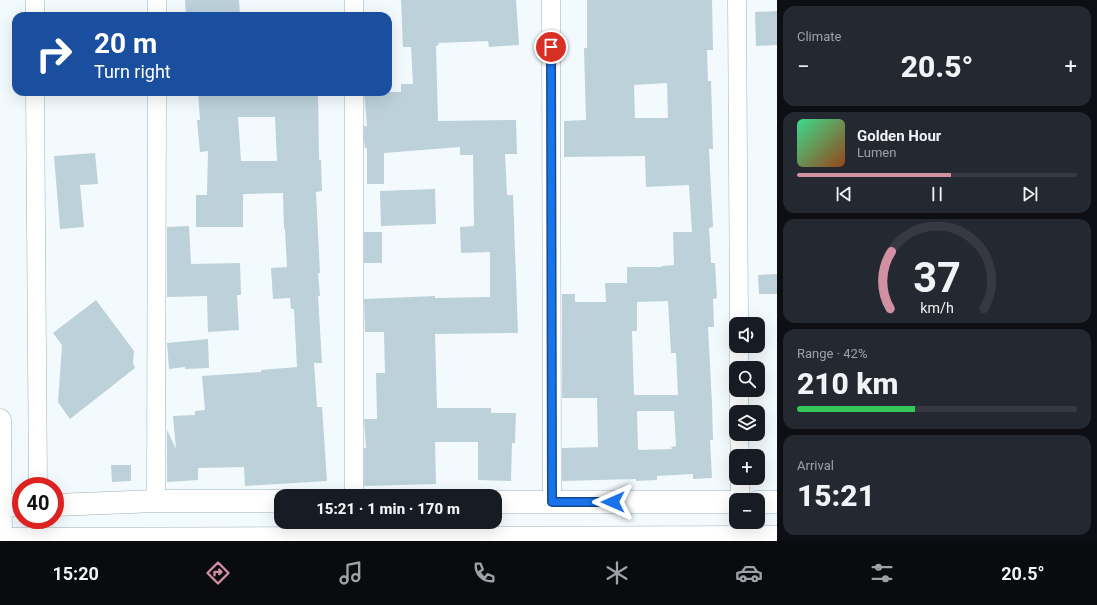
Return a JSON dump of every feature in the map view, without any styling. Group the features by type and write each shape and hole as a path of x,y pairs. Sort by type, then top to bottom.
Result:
{"street":[{"path":"34,0 35,12"},
{"path":"157,0 157,12"},
{"path":"354,0 354,12"},
{"path":"551,0 552,502"},
{"path":"737,0 739,317"},
{"path":"35,96 38,477"},
{"path":"156,501 157,96"},
{"path":"354,96 354,489"},
{"path":"0,420 7,506 1,540 36,533 151,540 674,539 777,537"},
{"path":"64,505 156,501 274,501"},
{"path":"502,502 729,502"},
{"path":"765,502 777,502"}],"building":[{"path":"185,0 239,0 240,12 186,12"},
{"path":"401,0 516,0 519,45 489,47 488,41 438,43 439,45 436,46 438,121 516,120 517,154 505,154 507,195 513,195 518,333 435,334 437,408 491,408 491,413 516,413 515,443 512,443 511,481 478,480 478,442 435,442 436,484 364,486 364,448 366,448 364,419 377,419 376,373 385,373 384,332 365,332 364,299 435,296 435,298 490,297 490,252 461,253 460,227 474,226 473,155 460,155 460,147 384,153 384,184 367,184 367,148 365,148 364,126 367,126 364,96 392,96 392,92 401,92 401,84 413,84 411,47 403,47"},
{"path":"587,0 712,0 713,50 707,50 708,81 711,81 713,149 709,149 713,227 709,228 711,263 715,263 717,298 713,299 714,327 708,327 713,440 710,440 712,478 693,479 693,474 657,476 657,480 636,481 636,479 562,481 562,448 598,447 597,398 562,398 562,294 575,294 575,302 606,302 605,283 627,283 627,267 662,267 674,265 673,232 692,232 689,185 646,187 645,156 564,157 564,121 586,120 584,48 587,48","holes":["667,83 668,118 635,118 634,85","668,301 671,353 676,353 678,395 634,395 632,331 637,331 637,302","637,411 674,411 676,446 671,447 672,449 638,450"]},
{"path":"777,11 777,45 756,46 755,12"},
{"path":"198,96 318,96 319,160 321,160 322,191 316,192 320,273 318,273 320,296 318,296 322,363 314,363 317,407 322,407 327,481 245,486 244,467 198,468 198,480 167,482 167,430 176,449 173,416 195,415 195,411 205,410 202,376 261,372 261,370 297,367 294,309 291,309 290,298 273,299 271,268 287,267 283,193 243,194 243,227 196,227 196,195 207,195 208,151 200,152 197,120 200,120","holes":["238,117 275,117 277,161 241,161"]},
{"path":"95,153 98,184 80,185 84,227 60,229 54,156"},
{"path":"435,189 436,224 381,226 380,191"},
{"path":"189,226 191,264 240,263 241,295 237,295 239,330 208,332 207,296 167,297 167,227"},
{"path":"364,232 382,232 382,263 364,263"},
{"path":"777,274 777,294 759,294 758,275"},
{"path":"96,300 134,351 133,363 135,368 70,419 58,402 62,345 53,333"},
{"path":"208,339 209,368 185,369 185,367 169,369 167,343"},
{"path":"111,465 131,465 131,481 112,482"}],"route":[{"path":"551,47 552,502 613,502"}]}
